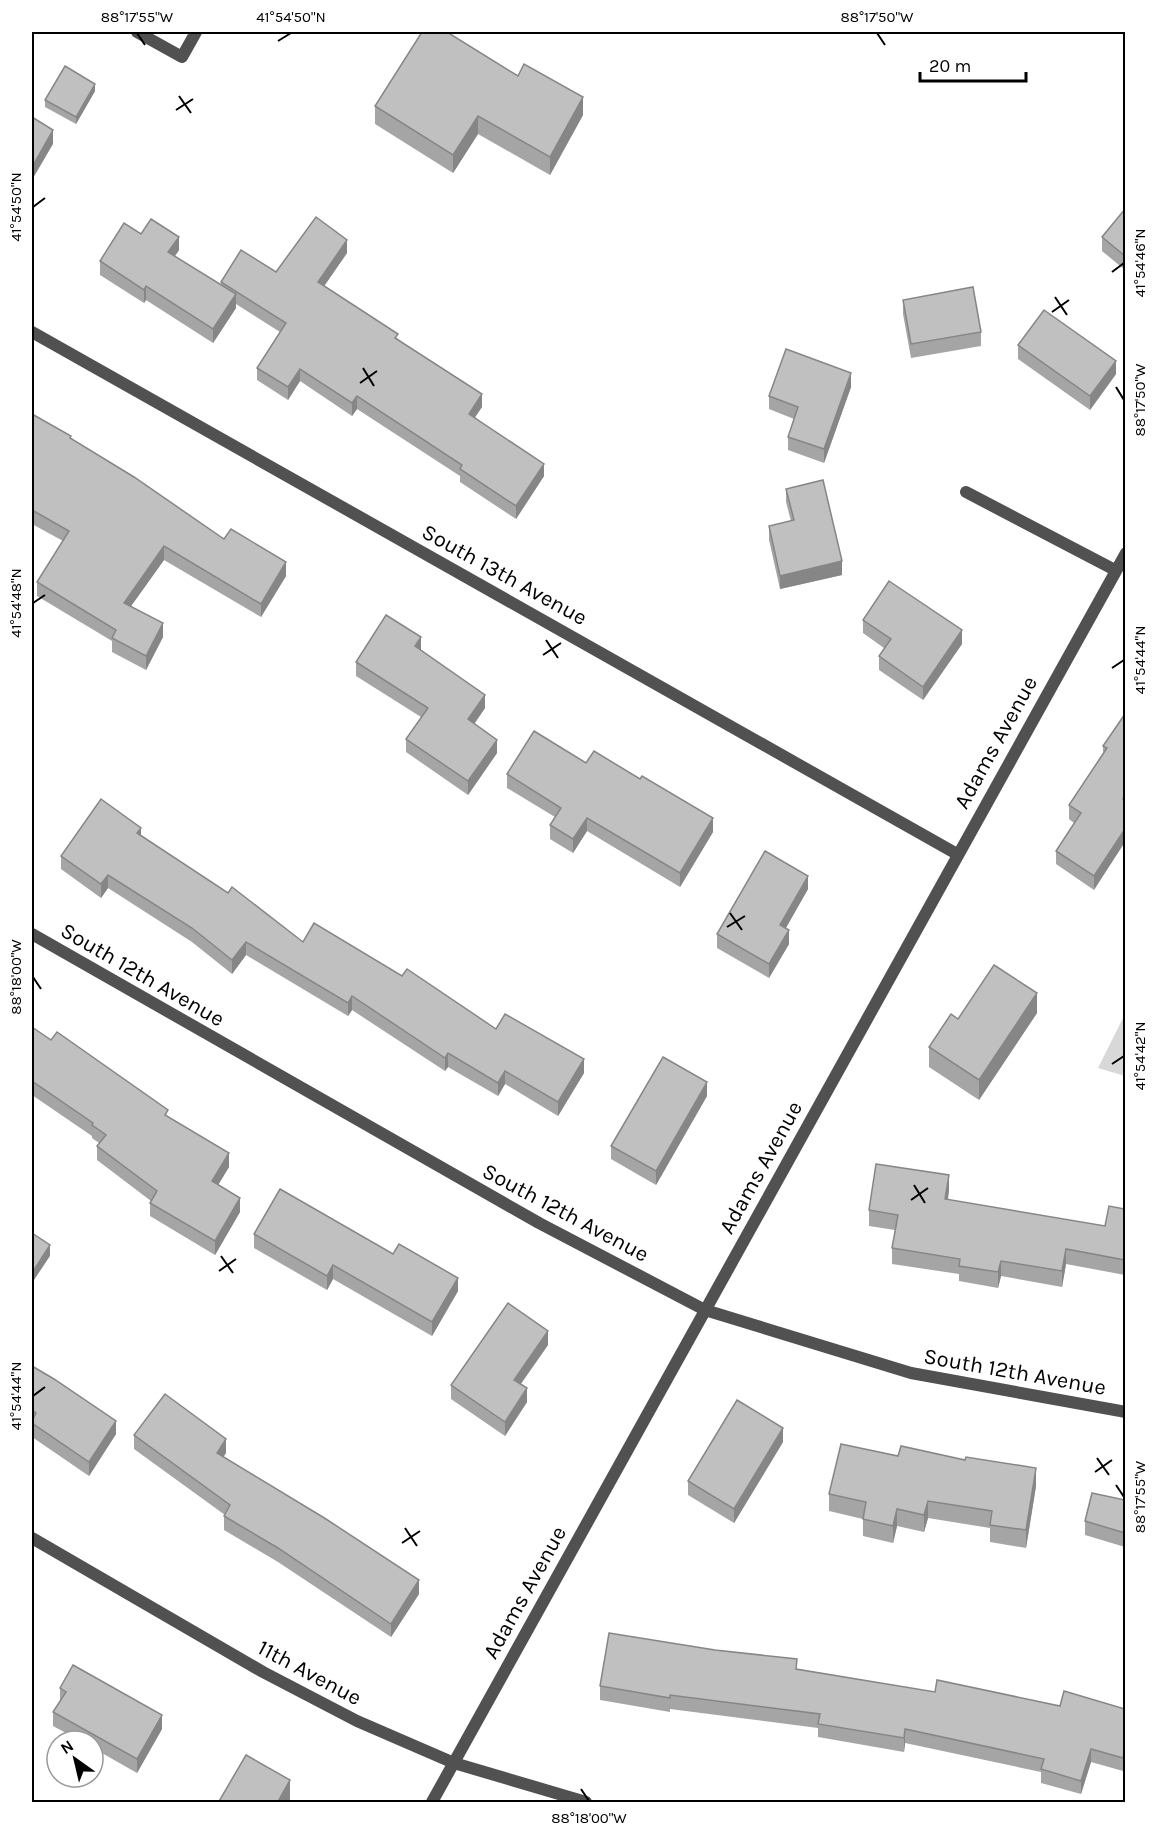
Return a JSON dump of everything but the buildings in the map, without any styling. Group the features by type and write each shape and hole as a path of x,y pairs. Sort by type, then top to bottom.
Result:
{"street":[{"path":"137,32 182,57 196,32"},
{"name":"South 13th Avenue","path":"32,332 957,854"},
{"path":"966,492 1115,570"},
{"name":"Adams Avenue","path":"432,1803 1125,553"},
{"name":"South 12th Avenue","path":"32,934 539,1223 705,1310 911,1373 1125,1412"},
{"name":"11th Avenue","path":"32,1538 263,1672 357,1721 454,1763 586,1803"}],"shaded area":[{"path":"1125,1014 1126,1076 1098,1068"}]}
